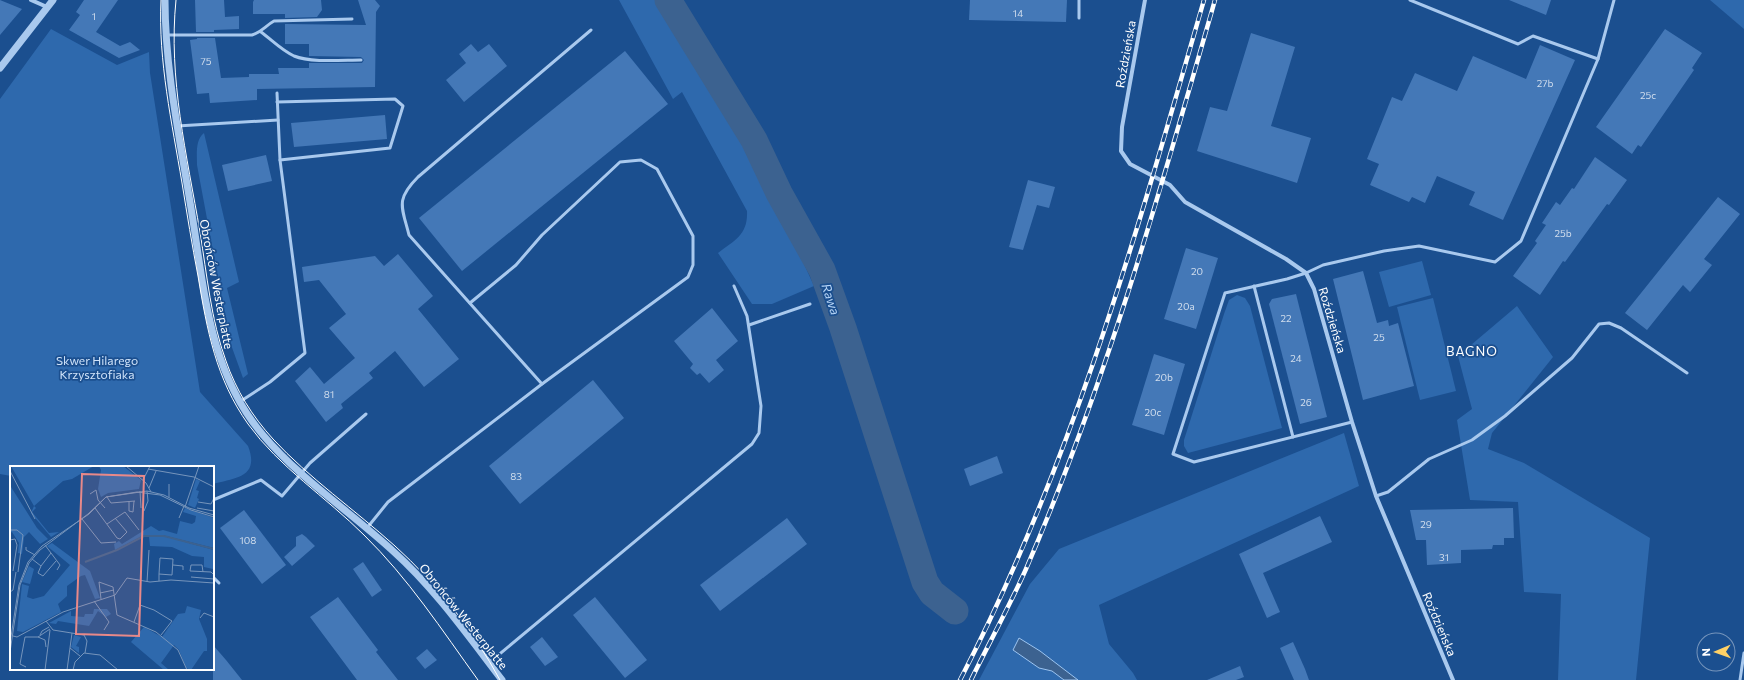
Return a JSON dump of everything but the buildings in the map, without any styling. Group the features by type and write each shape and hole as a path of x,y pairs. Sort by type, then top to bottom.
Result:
{"street":[{"path":"31,0 47,7"},
{"path":"0,68 53,0"},
{"name":"Obrońców Westerplatte","path":"165,0 166,35 177,126 214,340 224,371 239,402 262,434 301,473 367,528 421,578 490,662 502,680"},
{"name":"Roździeńska","path":"1145,0 1122,127 1121,151 1130,164 1170,185 1185,202 1286,259 1306,273 1314,289 1352,422 1376,496 1453,680"}],"lane":[{"path":"1079,0 1079,18"},
{"path":"1410,0 1518,44 1533,36 1598,59"},
{"path":"1352,422 1194,462 1173,454 1225,292 1306,273 1323,265 1384,251 1419,246 1495,262 1521,241 1598,59 1614,0"},
{"path":"166,35 252,35 261,32 268,24 274,21 352,19"},
{"path":"542,384 410,235 402,206 402,198 407,189 418,177 591,30"},
{"path":"261,32 277,46 295,56 308,58 361,60"},
{"path":"239,402 270,382 305,353 280,160 276,93"},
{"path":"277,102 395,99 402,106 390,148 280,160"},
{"path":"177,126 278,120"},
{"path":"367,528 388,502 542,384 688,277 693,265 693,236 658,169 641,160 620,162 542,235 516,265 470,303"},
{"path":"490,662 752,444 759,433 761,406 747,316 734,286"},
{"path":"1254,286 1293,437"},
{"path":"749,325 810,304"},
{"path":"1376,496 1388,492 1428,459 1472,440 1505,416 1572,358 1599,324 1609,323 1621,328 1687,373"},
{"path":"214,500 261,480 282,496 301,473 366,414"},
{"path":"214,578 219,583"},
{"path":"1740,680 1744,653"}],"green space":[{"path":"619,0 660,0 743,141 782,215 814,286 772,304 752,304 718,253 735,240 743,231 747,219 747,211 682,92 673,99"},
{"path":"1710,0 1744,0 1744,29"},
{"name":"Skwer Hilarego Krzysztofiaka","path":"51,29 117,65 149,52 150,73 200,392 248,446 251,456 251,464 244,474 237,478 214,484 214,466 10,466 10,476 0,474 0,99"},
{"path":"204,133 239,282 227,288 248,374 243,378 230,342 197,165 198,144"},
{"path":"1422,261 1431,295 1389,307 1379,272"},
{"path":"1237,295 1245,298 1250,306 1282,428 1188,453 1184,446 1184,440 1229,300"},
{"path":"1433,298 1456,391 1420,400 1397,307"},
{"path":"1517,306 1553,357 1492,433 1488,449 1524,463 1650,538 1636,680 1558,680 1561,594 1524,592 1518,502 1470,500 1457,420 1472,409 1458,356"},
{"path":"1344,433 1359,486 1099,605 1109,644 1137,680 979,680 1030,584 1059,549"}],"shaded area":[{"path":"1019,638 1040,651 1078,680 1064,680 1052,671 1039,668 1013,650"}],"waterway":[{"name":"Rawa","path":"668,0 754,140 779,193 822,270 843,328 925,582 932,593 955,611"}],"tram line":[{"path":"161,0 162,46 170,115 205,316 220,372 237,407 260,440 288,468 349,521 380,552 424,605 478,680"},
{"path":"176,0 174,29 180,117 213,314 230,372 245,402 273,439 317,481 395,546 440,592 478,643 500,680"}],"railway":[{"path":"960,680 1000,599 1036,516 1069,432 1127,260 1204,0"},
{"path":"971,680 1026,569 1055,500 1081,430 1130,288 1215,0"}],"district":[{"name":"BAGNO","path":"1472,351"}]}
